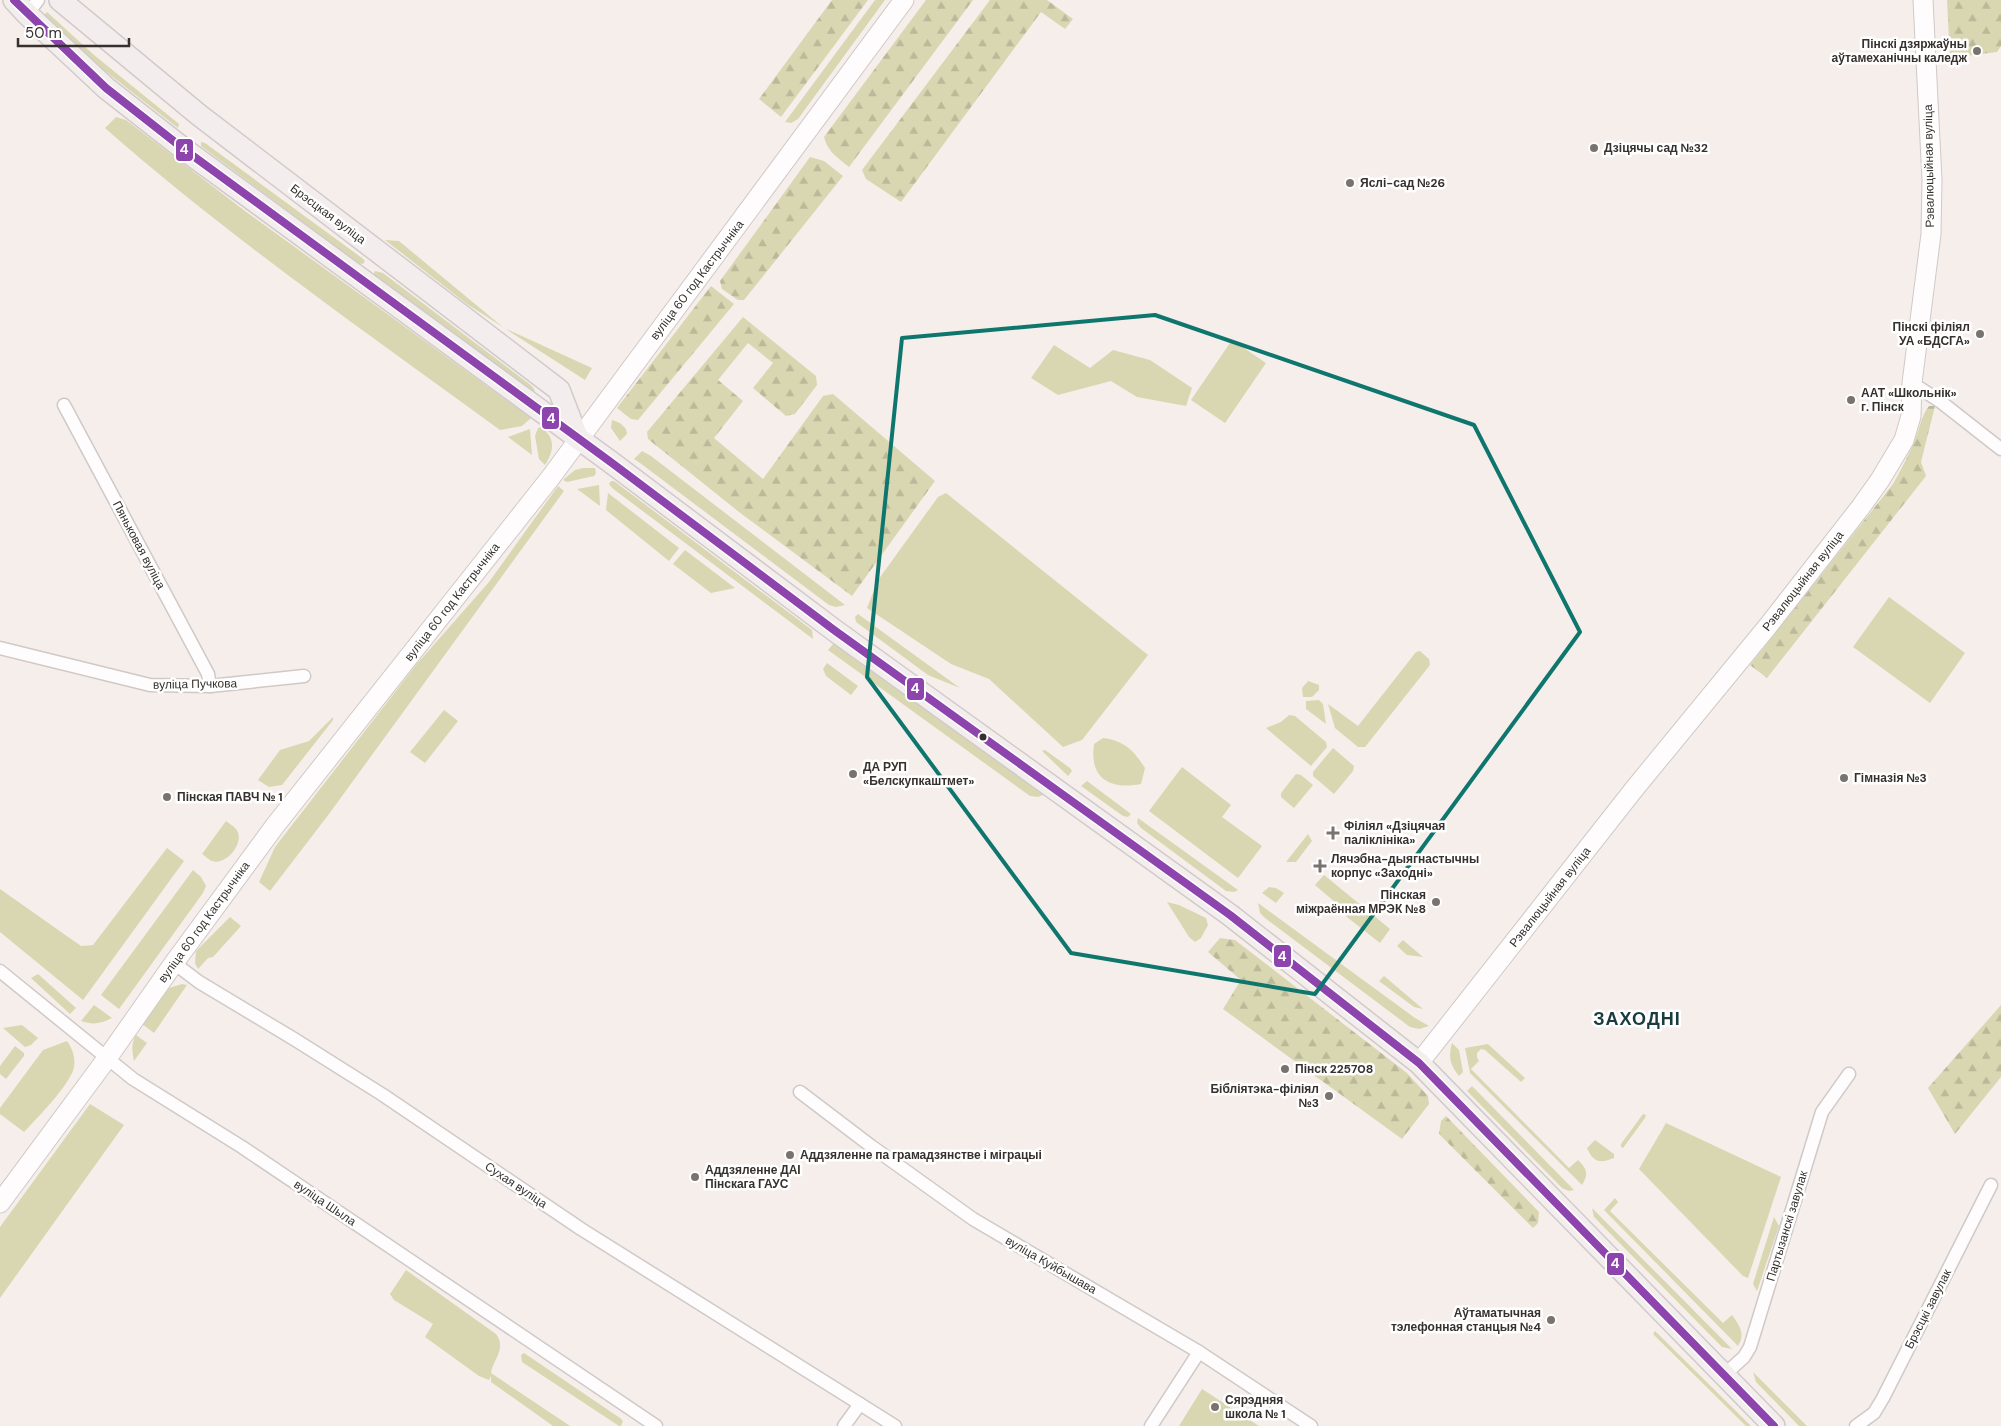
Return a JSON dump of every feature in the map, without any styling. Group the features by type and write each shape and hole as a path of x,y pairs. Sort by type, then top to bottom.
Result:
{"main road":[{"name":"Брэсцкая вуліца","path":"60,0 199,115 559,390 578,439"},
{"path":"26,5 106,88 185,150 834,630 1230,915 1419,1062 1774,1426"}],"street":[{"name":"вуліца 60 год Кастрычніка","path":"0,1203 274,827 551,477 904,0"},
{"name":"Рэвалюцыйная вуліца","path":"1419,1062 1635,788 1768,626 1860,508 1904,440 1911,416 1912,383 1930,234 1932,180 1923,0"},
{"path":"1912,383 1942,402 2001,449"},
{"name":"Пяньковая вуліца","path":"64,405 208,674 210,686"},
{"name":"вуліца Пучкова","path":"0,648 150,685 210,686 304,676"},
{"name":"Сухая вуліца","path":"174,963 199,982 383,1095 581,1229 895,1426"},
{"name":"вуліца Шыла","path":"0,971 133,1079 242,1147 656,1426"},
{"name":"Партызанскі завулак","path":"1724,1375 1744,1357 1750,1347 1822,1112 1849,1074"},
{"name":"вуліца Куйбышава","path":"800,1092 871,1146 973,1219 1199,1352 1311,1426"},
{"name":"Брэсцкі завулак","path":"1856,1426 1874,1413 1883,1398 1991,1185"},
{"path":"1151,1426 1199,1352"},
{"path":"844,1426 860,1404"}],"highlighted area":[{"path":"1155,315 1474,425 1580,632 1315,994 1071,953 867,677 902,338"}],"green space":[{"path":"832,0 868,0 781,117 759,99"},
{"path":"875,0 885,0 798,119 791,123 785,122"},
{"path":"926,0 973,0 849,167 830,150 824,137"},
{"path":"990,0 1047,0 1073,19 1065,29 1041,12 901,202 866,179 862,170"},
{"path":"1947,0 2001,0 2001,46 1997,52 1950,58"},
{"path":"47,12 94,55 179,124 178,128 91,60 44,15"},
{"path":"116,117 126,120 245,211 531,418 522,426 500,430 299,284 200,208 105,128"},
{"path":"201,142 205,143 362,258 365,261 363,264 357,263 201,146"},
{"path":"810,157 824,161 843,176 744,300 738,300 722,289 720,281"},
{"path":"385,240 399,241 503,327 467,304"},
{"path":"375,271 383,273 532,386 535,391 531,394 373,276"},
{"path":"711,286 734,304 638,420 631,419 617,408"},
{"path":"743,317 816,376 817,385 795,414 786,416 753,388 773,363 748,343 718,380 743,401 714,438 763,479 823,396 833,394 935,481 852,596 739,512 648,439 647,432"},
{"path":"505,328 592,368 585,380"},
{"path":"1232,340 1266,363 1225,423 1191,400"},
{"path":"1054,345 1090,368 1113,350 1150,360 1192,388 1186,406 1137,397 1111,381 1058,395 1031,378"},
{"path":"1929,406 1935,406 1921,462 1926,476 1767,678 1750,665 1893,484 1917,436 1922,418"},
{"path":"612,420 620,423 626,429 627,434 620,441 611,428"},
{"path":"541,427 546,431 552,445 552,450 545,465 539,459 535,436 538,428"},
{"path":"530,429 532,455 508,437"},
{"path":"642,451 845,605 836,607 829,605 634,459"},
{"path":"595,468 596,473 594,476 567,482 563,480 575,470"},
{"path":"611,481 614,481 812,630 813,639 612,488 609,484"},
{"path":"599,485 600,506 577,489"},
{"path":"558,486 564,491 329,814 270,891 259,882 275,847 416,665 489,582"},
{"path":"608,493 679,548 669,561 606,510"},
{"path":"946,493 1148,655 1082,740 1063,747 989,679 951,664 867,608 878,580 938,497"},
{"path":"685,550 735,588 711,593 673,564"},
{"path":"1889,597 1965,653 1930,703 1853,647"},
{"path":"858,614 960,688 928,675 856,622 855,617"},
{"path":"833,644 838,645 1045,794 1038,797 1030,796 828,650"},
{"path":"1420,651 1429,659 1430,665 1365,747 1358,747 1335,728 1328,704 1358,726 1416,652"},
{"path":"827,663 858,686 851,695 826,676 823,669"},
{"path":"1308,681 1319,685 1319,690 1312,697 1303,697 1302,688"},
{"path":"1319,700 1323,704 1326,724 1306,709 1306,701"},
{"path":"444,710 458,721 425,763 410,752"},
{"path":"1289,715 1295,716 1326,742 1327,747 1311,766 1266,728 1281,722"},
{"path":"333,717 333,720 282,785 269,787 258,780 280,750 309,741"},
{"path":"1103,738 1123,744 1136,756 1145,768 1141,784 1119,785 1111,783 1098,773 1093,756 1094,744"},
{"path":"1333,748 1354,766 1353,771 1334,794 1313,776 1313,772"},
{"path":"1045,750 1070,768 1072,771 1068,776 1042,751"},
{"path":"1182,767 1231,805 1222,817 1262,846 1238,878 1149,811"},
{"path":"1296,774 1301,775 1313,785 1294,808 1281,797 1281,793"},
{"path":"1087,781 1131,814 1128,817 1123,816 1081,786"},
{"path":"1138,818 1238,890 1234,892 1226,891 1141,828 1137,823"},
{"path":"226,821 235,828 238,834 237,846 223,860 218,862 212,861 202,854"},
{"path":"1308,834 1312,841 1296,862 1286,862"},
{"path":"167,848 184,861 83,1000 0,932 0,889 81,946 93,945"},
{"path":"193,870 201,877 206,886 203,893 119,1009 101,995"},
{"path":"1324,875 1390,929 1380,943 1338,910 1336,903 1315,885"},
{"path":"1269,887 1276,888 1284,893 1276,903 1262,893"},
{"path":"1167,902 1179,905 1206,918 1208,925 1201,938 1195,942 1189,937"},
{"path":"1258,903 1415,1018 1429,1026 1419,1029 1410,1027 1265,918 1260,913"},
{"path":"230,917 241,926 213,957 208,958 198,969 195,963 196,951"},
{"path":"1220,938 1235,940 1407,1073 1428,1096 1429,1104 1402,1139 1223,1009 1241,980 1208,952"},
{"path":"1403,940 1423,957 1407,955 1397,946"},
{"path":"38,974 76,1008 70,1014 31,978"},
{"path":"1384,976 1423,1009 1414,1007 1379,981"},
{"path":"182,984 187,985 154,1033 142,1024 169,988"},
{"path":"94,1005 112,1018 97,1023 81,1021"},
{"path":"2001,1005 2001,1077 1955,1134 1928,1088"},
{"path":"22,1025 38,1038 31,1045 25,1047 3,1028"},
{"path":"136,1035 147,1043 134,1061 132,1048"},
{"path":"67,1041 74,1057 72,1074 53,1101 24,1132 0,1114 0,1108 43,1050"},
{"path":"1452,1043 1459,1050 1463,1072 1459,1076 1451,1061"},
{"path":"1488,1044 1525,1078 1521,1082 1485,1050 1481,1049 1477,1053 1479,1061 1471,1069 1569,1168 1578,1160 1586,1172 1586,1178 1582,1185 1470,1073 1465,1048"},
{"path":"15,1046 24,1053 24,1056 6,1079 0,1074 0,1066"},
{"path":"1472,1086 1574,1190 1569,1191 1562,1188 1467,1091"},
{"path":"90,1104 124,1125 0,1298 0,1227"},
{"path":"1643,1114 1646,1115 1645,1118 1623,1148 1621,1147 1621,1144"},
{"path":"1446,1116 1539,1212 1538,1223 1533,1228 1439,1134 1441,1121"},
{"path":"1666,1123 1781,1177 1748,1278 1743,1276 1639,1169"},
{"path":"1595,1140 1614,1154 1614,1158 1605,1161 1594,1159 1587,1148"},
{"path":"1615,1198 1618,1202 1610,1211 1723,1323 1732,1315 1739,1326 1741,1334 1738,1346 1604,1210"},
{"path":"1592,1208 1732,1349 1722,1347 1594,1217"},
{"path":"1774,1217 1779,1226 1757,1291 1753,1284"},
{"path":"406,1270 496,1334 499,1339 500,1349 491,1373 570,1426 553,1426 491,1382 491,1376 489,1380 479,1376 425,1337 433,1324 394,1300 390,1294"},
{"path":"1655,1331 1751,1426 1746,1426 1653,1334"},
{"path":"524,1353 620,1418 623,1421 621,1426 522,1362 521,1355"},
{"path":"1753,1372 1807,1426 1799,1426 1756,1382"},
{"path":"1202,1389 1259,1426 1179,1426"}],"transit line":[{"name":"4","path":"14,0 106,88 185,150 612,463 834,630 1230,915 1419,1063 1774,1426"}],"place":[{"name":"Пінскі дзяржаўны аўтамеханічны каледж","path":"1977,51"},
{"name":"Дзіцячы сад №32","path":"1594,148"},
{"name":"Яслі-сад №26","path":"1350,183"},
{"name":"Пінскі філіял УА «БДСГА»","path":"1980,334"},
{"name":"ААТ «Школьнік» г. Пінск","path":"1851,400"},
{"name":"ДА РУП «Белскупкаштмет»","path":"853,774"},
{"name":"Гімназія №3","path":"1844,778"},
{"name":"Пінская ПАВЧ № 1","path":"167,797"},
{"name":"Філіял «Дзіцячая паліклініка»","path":"1333,833"},
{"name":"Лячэбна-дыягнастычны корпус «Заходні»","path":"1320,866"},
{"name":"Пінская міжраённая МРЭК №8","path":"1436,902"},
{"name":"Пінск 225708","path":"1285,1069"},
{"name":"Бібліятэка-філіял №3","path":"1329,1096"},
{"name":"Аддзяленне па грамадзянстве і міграцыі","path":"790,1155"},
{"name":"Аддзяленне ДАІ Пінскага ГАУС","path":"695,1177"},
{"name":"Аўтаматычная тэлефонная станцыя №4","path":"1551,1320"},
{"name":"Сярэдняя школа № 1","path":"1215,1407"}],"district":[{"name":"ЗАХОДНІ","path":"1637,1019"}]}
